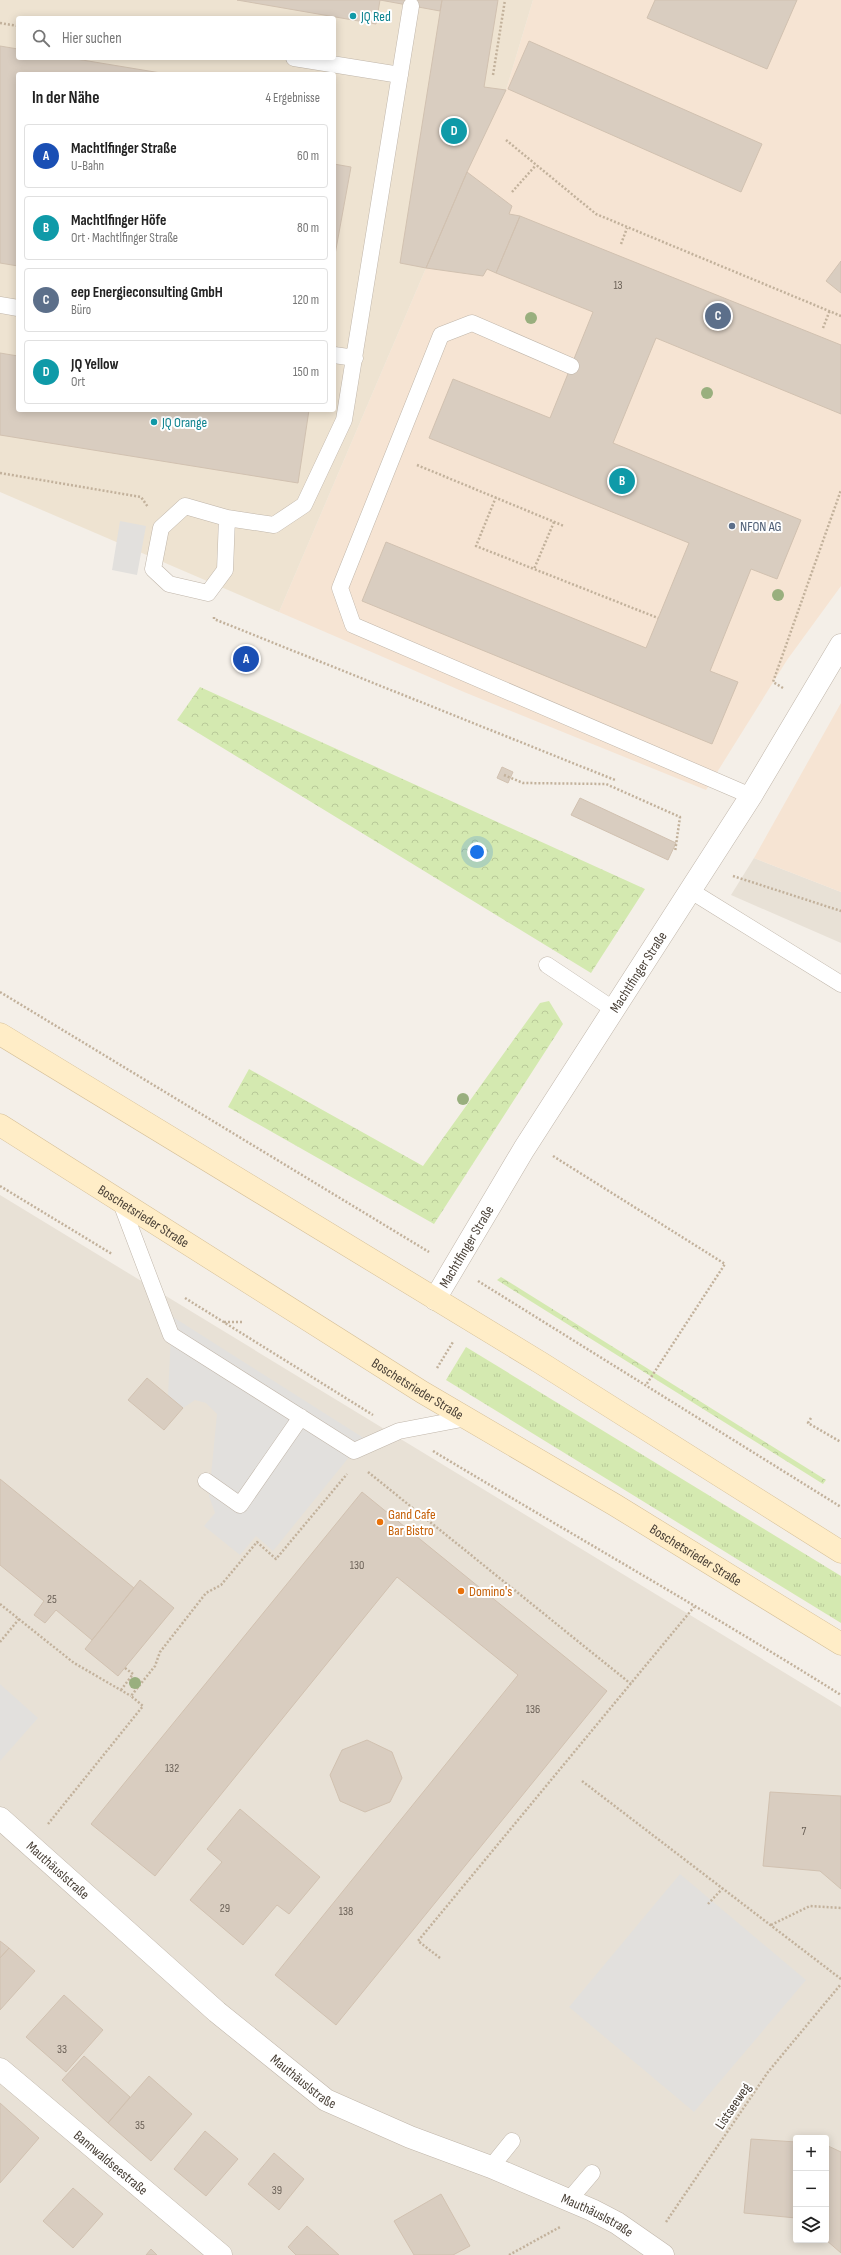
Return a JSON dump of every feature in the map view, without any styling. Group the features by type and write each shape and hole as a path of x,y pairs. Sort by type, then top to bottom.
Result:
{"main road":[{"path":"0,1034 468,1319 841,1552"},
{"name":"Boschetsrieder Straße","path":"0,1125 121,1203 422,1392 615,1505 841,1644"}],"street":[{"name":"Machtlfinger Straße","path":"435,1299 529,1140 751,796 806,701 841,645"},
{"name":"Mauthäuslstraße","path":"0,1818 217,2012 326,2100 410,2137 491,2168 592,2210 617,2223 656,2250"},
{"name":"Bannwaldseestraße","path":"0,2069 221,2255"}],"lane":[{"path":"226,518 225,570 208,593 169,584 153,568 161,528 185,506 226,518 274,526 304,505 344,420 411,6"},
{"path":"306,60 400,75"},
{"path":"0,305 16,308"},
{"path":"571,366 472,323 441,335 340,588 353,625 751,796"},
{"path":"336,355 355,358"},
{"path":"691,891 841,984"},
{"path":"546,965 613,1009"},
{"path":"815,968 841,969"},
{"path":"121,1203 171,1335 354,1451 399,1431 467,1418"},
{"path":"206,1481 240,1505 301,1417"},
{"path":"491,2168 512,2141"},
{"path":"569,2200 592,2173"}],"path":[{"path":"493,75 505,0"},
{"path":"0,23 16,26"},
{"path":"506,140 596,214 830,310 841,316"},
{"path":"512,192 536,165"},
{"path":"621,244 627,228"},
{"path":"823,328 830,310"},
{"path":"393,455 564,526"},
{"path":"0,473 141,497 161,528"},
{"path":"806,701 773,682 841,490"},
{"path":"496,497 476,546 658,618"},
{"path":"534,569 554,522"},
{"path":"208,593 214,619 615,780"},
{"path":"504,775 522,783 606,784 680,817 673,852 706,867 841,911"},
{"path":"0,992 488,1287 841,1507"},
{"path":"529,1140 725,1264 646,1385"},
{"path":"422,1392 488,1287"},
{"path":"224,1322 242,1322"},
{"path":"811,1418 808,1423 841,1442"},
{"path":"363,1468 631,1684"},
{"path":"131,1696 154,1666 160,1652 206,1593 221,1585 256,1542 276,1560 352,1469"},
{"path":"0,1604 74,1663 131,1696 143,1706 30,1846"},
{"path":"440,1958 418,1941 694,1607"},
{"path":"0,1642 19,1619"},
{"path":"121,1690 133,1674 125,1668"},
{"path":"582,1781 841,1979"},
{"path":"708,1904 723,1888"},
{"path":"771,1925 810,1906 841,1908"},
{"name":"Listseeweg","path":"656,2250 768,2072 841,1984"},
{"path":"509,2255 592,2210"}],"shaded area":[{"path":"0,0 533,0 506,90 467,172 279,612 0,492"},
{"path":"533,0 841,0 841,586 787,660 706,790 464,692 279,612 467,172 506,90"},
{"path":"120,521 146,526 137,575 112,570"},
{"path":"841,703 841,892 754,858"},
{"path":"754,858 841,892 841,943 731,895"},
{"path":"0,1195 841,1707 841,2255 0,2255"},
{"path":"162,1310 370,1442 354,1451 273,1551 256,1536 240,1555 204,1526 215,1513 209,1496 217,1414 206,1403 195,1400 183,1408 168,1395 171,1335"},
{"path":"0,1684 38,1718 0,1761"},
{"path":"680,1874 806,1980 694,2112 569,2007"}],"green space":[{"path":"200,687 645,889 591,973 177,720"},
{"path":"549,1001 563,1024 434,1224 228,1107 249,1069 423,1166 540,1003"},
{"path":"501,1277 826,1480 823,1484 497,1280"},
{"path":"466,1347 841,1576 841,1623 446,1380"}],"building":[{"name":"JQ Red","path":"237,0 380,0 376,24"},
{"path":"380,0 442,0 440,11"},
{"path":"442,0 498,0 484,87 506,90 467,172 426,268 400,263"},
{"path":"655,0 797,0 767,69 647,18"},
{"path":"529,41 762,144 741,192 508,89"},
{"path":"0,46 16,49 16,60 82,60 155,72 16,72 16,266 0,263"},
{"path":"336,164 351,167 336,249"},
{"path":"467,172 512,206 509,214 520,216 496,273 487,269 483,276 426,268"},
{"path":"520,216 841,345 841,414 656,338 613,443 801,520 777,579 751,569 710,671 738,682 712,744 362,601 386,542 646,648 689,543 429,438 453,379 550,418 593,312 496,273"},
{"path":"841,261 841,293 826,281"},
{"name":"JQ Orange","path":"0,353 16,356 16,412 309,412 298,483 0,435"},
{"path":"502,767 513,772 508,783 497,778"},
{"path":"580,798 676,843 668,860 571,815"},
{"path":"147,1378 183,1408 164,1430 128,1400"},
{"path":"0,1479 134,1588 92,1640 56,1610 45,1623 34,1615 44,1601 0,1565"},
{"path":"362,1492 607,1691 336,2025 275,1975 518,1675 397,1577 155,1876 91,1824"},
{"path":"140,1580 174,1608 118,1676 85,1649"},
{"path":"367,1740 392,1752 402,1778 390,1802 365,1812 340,1801 330,1775 342,1750"},
{"path":"770,1792 841,1796 841,1889 820,1871 763,1866"},
{"path":"240,1809 320,1877 289,1914 277,1905 243,1945 190,1900 222,1862 207,1849"},
{"path":"0,1941 9,1948 0,1958"},
{"path":"9,1948 35,1971 0,2010 0,1958"},
{"path":"64,1995 103,2030 66,2072 26,2037"},
{"path":"84,2056 130,2097 108,2123 62,2080"},
{"path":"149,2076 192,2114 151,2161 108,2123"},
{"path":"0,2103 39,2138 0,2183"},
{"path":"205,2131 238,2159 206,2196 174,2169"},
{"path":"751,2139 793,2142 793,2218 744,2213"},
{"path":"829,2146 841,2152 841,2253 829,2243"},
{"path":"274,2153 304,2179 279,2210 248,2184"},
{"path":"73,2188 103,2214 73,2248 43,2221"},
{"path":"441,2194 470,2246 453,2255 414,2255 394,2221"},
{"path":"307,2226 339,2255 296,2255 288,2247"},
{"path":"151,2249 157,2255 146,2255"}],"place":[{"name":"JQ Red","path":"353,16"},
{"name":"JQ Yellow","path":"454,131"},
{"name":"eep Energieconsulting GmbH","path":"718,316"},
{"name":"JQ Orange","path":"154,422"},
{"name":"Machtlfinger Höfe","path":"622,481"},
{"name":"NFON AG","path":"732,526"},
{"name":"Machtlfinger Straße","path":"246,659"},
{"name":"Gand Cafe Bar Bistro","path":"380,1522"},
{"name":"Domino's","path":"461,1591"}]}
